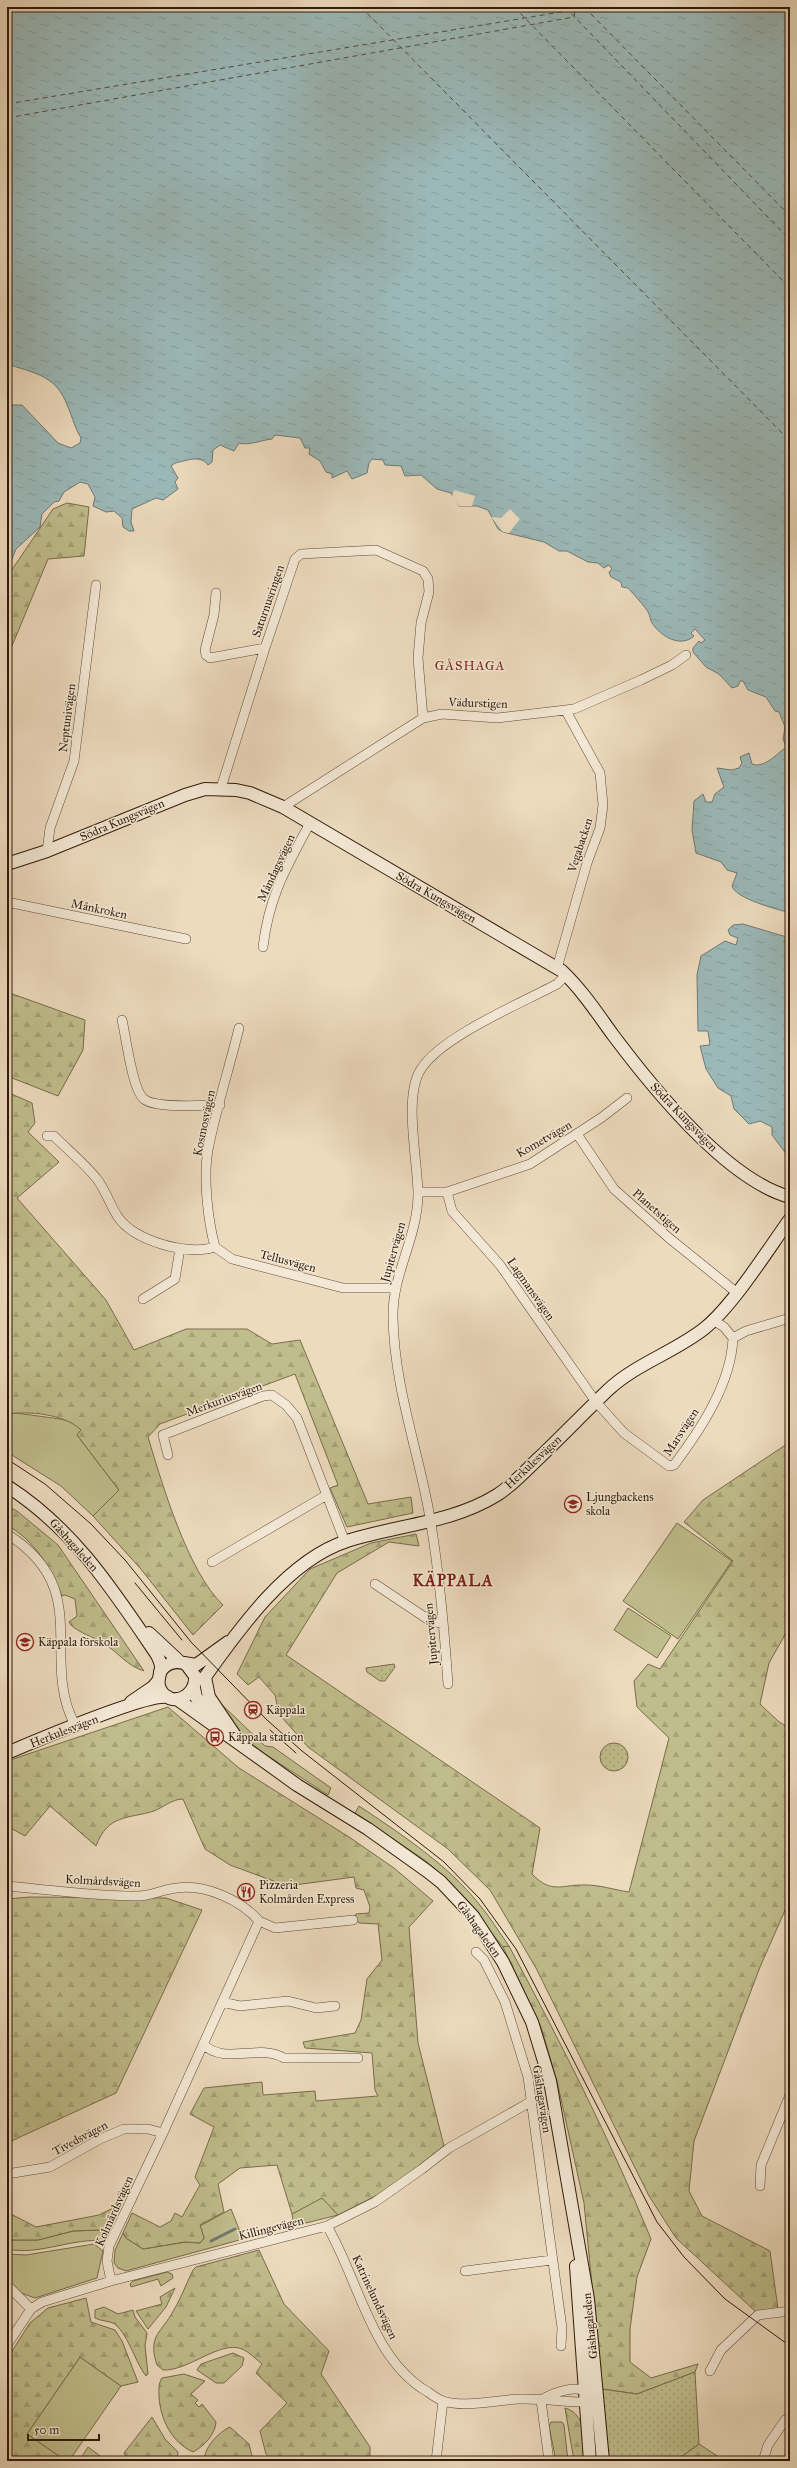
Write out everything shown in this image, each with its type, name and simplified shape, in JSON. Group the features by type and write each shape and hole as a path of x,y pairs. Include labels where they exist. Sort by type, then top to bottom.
{"street":[{"name":"Saturnusringen","path":"221,788 264,648 295,559 301,554 376,550 423,571 428,579 429,592 421,623 418,658 423,718"},
{"name":"Neptunivägen","path":"47,851 50,828 74,761 96,585"},
{"name":"Saturnusringen","path":"216,593 214,614 205,650 206,655 210,658 264,648"},
{"name":"Vädurstigen","path":"283,807 423,718 442,714 498,718 566,711 615,693 672,665 686,655"},
{"name":"Vegabacken","path":"562,972 576,900 600,828 603,805 600,773 566,711"},
{"name":"Södra Kungsvägen","path":"7,864 47,851 184,795 205,789 221,788 250,793 283,807 562,972 648,1080 693,1128 735,1167 766,1188 790,1197"},
{"name":"Måndagsvägen","path":"263,947 271,901 310,823"},
{"name":"Månkroken","path":"7,902 186,939"},
{"name":"Jupitervägen","path":"448,1684 443,1624 430,1520 403,1405 395,1358 393,1316 395,1288 414,1228 418,1192 413,1112 414,1092 420,1070 437,1053 457,1038 557,984 562,972"},
{"path":"122,1020 137,1089 144,1100 157,1104 220,1105"},
{"name":"Kosmosvägen","path":"215,1248 210,1231 207,1183 208,1151 238,1028"},
{"name":"Kometvägen","path":"418,1192 447,1192 530,1164 577,1134 627,1098"},
{"name":"Planetstigen","path":"577,1134 614,1189 669,1238 736,1292"},
{"path":"47,1136 54,1136 96,1178 107,1192 117,1216 126,1227 138,1237 180,1248 204,1251 215,1248"},
{"name":"Lagmansvägen","path":"447,1192 452,1211 500,1265 596,1402"},
{"name":"Herkulesvägen","path":"198,1683 234,1638 287,1579 311,1560 345,1542 468,1510 498,1495 523,1474 596,1402 621,1380 690,1338 713,1320 736,1292 790,1219"},
{"path":"143,1300 175,1279 180,1248"},
{"name":"Tellusvägen","path":"215,1248 232,1259 343,1288 395,1288"},
{"path":"713,1320 724,1327 733,1338 746,1332 790,1318"},
{"name":"Marsvägen","path":"596,1402 613,1423 636,1443 663,1464 672,1466 722,1389 733,1338"},
{"name":"Merkuriusvägen","path":"168,1455 163,1435 262,1396 272,1395 286,1405 297,1418 325,1496 345,1542"},
{"name":"Gåshagaleden","path":"7,1486 41,1510 62,1528 84,1552 157,1655 161,1666 159,1676 160,1690 218,1728 250,1752 409,1857 457,1898 484,1931 512,1978 539,2040 550,2081 588,2299 603,2461"},
{"path":"212,1562 325,1496"},
{"path":"7,1534 25,1548 44,1569 57,1597 62,1629 64,1697 75,1726"},
{"path":"376,1584 429,1620 443,1624"},
{"name":"Gåshagaleden","path":"129,1614 193,1672 198,1683 196,1697 218,1728"},
{"name":"Herkulesvägen","path":"182,1663 196,1665 234,1638"},
{"path":"159,1676 169,1664 182,1663"},
{"name":"Herkulesvägen","path":"121,1709 154,1687 159,1676"},
{"path":"172,1698 186,1697 198,1683 206,1690 216,1710 236,1737 250,1752"},
{"name":"Herkulesvägen","path":"7,1753 121,1709 160,1697 172,1698"},
{"name":"Kolmårdsvägen","path":"7,1886 138,1896 177,1888 194,1888 230,1900 247,1910 259,1921 275,1928 353,1920"},
{"name":"Kolmårdsvägen","path":"111,2281 107,2261 109,2246 164,2133 259,1921"},
{"name":"Gåshagavägen","path":"476,1952 491,1973 507,2008 523,2056 532,2101 562,2328 561,2346"},
{"path":"222,2002 240,2006 288,2001 311,2007 335,2006"},
{"path":"203,2044 209,2050 219,2054 274,2052 284,2058 358,2058"},
{"path":"760,2186 761,2165 790,2095"},
{"name":"Killingevägen","path":"7,2345 32,2309 42,2302 111,2281 327,2226 375,2202 411,2178 449,2148 532,2101"},
{"name":"Tivedsvägen","path":"7,2174 50,2167 100,2139 124,2129 148,2129 164,2133"},
{"name":"Gåshagaleden","path":"570,2193 590,2461"},
{"name":"Katrinelundsvägen","path":"327,2226 350,2270 375,2330 394,2363 412,2382 443,2401 474,2403 519,2399 585,2402"},
{"path":"464,2271 552,2260"},
{"path":"7,2285 32,2309"},
{"path":"710,2371 721,2350 758,2315 790,2311"},
{"name":"Katrinelundsvägen","path":"541,2400 554,2392 584,2390 596,2395"},
{"path":"585,2402 596,2395"},
{"path":"541,2400 549,2461"},
{"path":"436,2461 443,2401"},
{"path":"763,2461 768,2445 785,2420"}],"green space":[{"path":"67,503 89,507 84,556 48,559 7,658 7,577 53,509"},
{"path":"7,992 85,1020 83,1050 58,1096 7,1076"},
{"path":"7,1092 32,1103 35,1123 28,1132 59,1162 17,1198 106,1300 134,1350 186,1329 247,1329 272,1344 300,1340 368,1504 411,1497 413,1513 347,1527 330,1488 338,1485 295,1374 160,1424 148,1437 169,1502 198,1571 210,1590 223,1605 193,1635 140,1568 93,1516 119,1490 77,1435 81,1430 66,1420 56,1417 26,1413 7,1414"},
{"path":"16,1413 73,1422 81,1430 77,1435 119,1490 93,1516 61,1486 7,1452 7,1414"},
{"path":"790,1442 790,1626 769,1663 760,1704 778,1721 790,1729 790,1899 760,1967 694,2141 689,2191 702,2216 770,2251 778,2309 756,2312 676,2238 649,2196 536,1968 490,1890 448,1849 308,1747 279,1714 275,1695 259,1677 248,1685 237,1674 265,1617 310,1569 371,1543 416,1534 419,1546 389,1542 337,1573 286,1655 540,1828 532,1874 539,1880 546,1884 558,1887 591,1885 629,1892 669,1738 637,1707 634,1681 648,1664 660,1669 733,1561 684,1522 703,1500"},
{"path":"7,1506 17,1511 58,1545 144,1671 133,1666 103,1643 79,1631 71,1625 69,1622 77,1616 75,1599 65,1595 62,1596 47,1565 34,1547 17,1531 7,1525"},
{"path":"677,1523 732,1561 678,1639 623,1601"},
{"path":"628,1608 671,1636 657,1658 614,1630"},
{"path":"394,1664 395,1667 385,1681 380,1681 367,1672 366,1668"},
{"path":"215,1698 265,1746 273,1747 331,1788 328,1795 265,1754 240,1735"},
{"path":"168,1707 239,1768 349,1837 394,1868 433,1901 409,1927 418,2043 444,2146 391,2188 338,2215 322,2198 292,2214 277,2165 240,2168 218,2184 224,2212 200,2225 204,2238 200,2243 185,2242 143,2249 126,2238 123,2233 132,2213 160,2227 171,2221 175,2213 182,2217 200,2185 195,2177 214,2127 190,2114 204,2088 262,2082 263,2095 315,2091 316,2101 378,2096 375,2090 372,2053 305,2048 303,2042 355,2033 361,2020 367,1979 382,1960 378,1924 359,1923 355,1917 356,1914 369,1913 370,1907 364,1890 356,1888 354,1877 287,1886 230,1865 205,1849 183,1799 179,1799 154,1811 127,1817 113,1823 106,1828 96,1846 50,1806 25,1836 7,1826 7,1761"},
{"path":"614,1743 624,1747 628,1757 624,1767 614,1771 604,1767 600,1757 604,1747"},
{"path":"359,1806 423,1850 453,1876 491,1919 509,1946 503,1947 454,1887 426,1861 355,1813"},
{"path":"30,1897 166,1898 202,1910 116,2093 7,2143 7,1899"},
{"path":"509,1946 602,2127 651,2239 637,2277 630,2329 630,2362 651,2378 698,2364 695,2372 637,2394 602,2389 584,2203 557,2081 541,2027 503,1947"},
{"path":"322,2197 338,2215 294,2226 292,2214"},
{"path":"119,2205 109,2226 99,2230 73,2231 38,2240 7,2240 7,2212 36,2227 99,2215"},
{"path":"231,2209 243,2239 126,2271 118,2268 114,2263 115,2250 123,2233 126,2238 143,2249 185,2242 200,2243 204,2238 200,2226"},
{"path":"109,2226 106,2241 94,2240 32,2250 19,2251 7,2249 7,2240 38,2240 73,2231 99,2230"},
{"path":"94,2244 103,2251 97,2278 35,2298 21,2293 7,2280 7,2254 26,2255"},
{"path":"259,2250 284,2304 329,2351 321,2374 370,2447 370,2461 273,2461 266,2454 260,2431 287,2403 256,2373 262,2364 242,2349 233,2347 224,2349 173,2369 163,2370 157,2365 154,2342 174,2310 193,2270 196,2267"},
{"path":"167,2272 172,2274 173,2278 161,2286 158,2279 131,2287 130,2284 133,2281"},
{"path":"175,2288 166,2307 148,2329 136,2311 162,2304 160,2297"},
{"path":"86,2298 91,2322 115,2330 122,2341 138,2382 121,2386 80,2357 27,2434 66,2461 7,2461 7,2359 30,2323 48,2308"},
{"path":"104,2307 118,2314 133,2310 135,2317 147,2333 145,2346 148,2374 146,2376 123,2333 118,2327 113,2323 95,2318 95,2310"},
{"path":"233,2353 244,2358 242,2366 224,2383 216,2383 197,2370 201,2364"},
{"path":"80,2357 121,2386 69,2461 66,2461 27,2434"},
{"path":"695,2372 699,2444 675,2461 608,2461 602,2389 637,2394"},
{"path":"184,2374 205,2381 191,2394 198,2400 195,2403 199,2407 202,2404 216,2422 214,2431 208,2440 193,2452 185,2448 173,2436 168,2428 164,2421 159,2396 159,2387 162,2378"},
{"path":"565,2408 572,2411 581,2422 586,2461 574,2461"},
{"path":"152,2417 165,2439 178,2452 177,2461 128,2461 124,2453"},
{"path":"551,2422 562,2422 564,2425 568,2461 556,2461 549,2426"},
{"path":"230,2427 249,2444 252,2456 248,2461 205,2461 206,2451 209,2446 221,2432"},
{"path":"699,2444 725,2461 675,2461"},
{"path":"88,2447 107,2461 79,2461"}],"water":[{"path":"7,7 790,7 790,913 758,903 735,891 732,886 737,873 727,870 721,862 696,853 692,830 694,801 703,794 706,802 712,802 715,794 724,787 717,768 732,770 739,768 742,763 740,757 749,753 752,764 761,764 770,760 786,747 783,739 785,727 779,712 775,711 766,697 748,690 743,681 740,681 738,686 732,688 719,674 706,667 693,652 693,648 699,641 701,643 705,640 695,629 691,633 694,636 683,641 677,641 661,633 652,623 647,610 632,592 628,588 622,587 621,582 611,577 609,572 612,569 609,565 604,568 598,563 588,562 567,551 559,551 544,542 503,532 498,529 488,510 477,506 459,506 451,493 437,489 421,475 405,476 401,466 385,465 383,460 372,459 369,463 367,473 352,479 347,471 332,478 332,474 326,472 320,461 309,454 310,448 305,448 300,438 275,435 272,439 243,444 239,443 234,451 220,445 213,450 212,462 208,465 197,459 175,463 171,466 178,478 175,482 178,489 163,500 156,498 132,509 131,522 134,531 129,531 123,527 122,518 114,511 106,512 93,506 95,497 88,484 80,482 64,492 59,501 54,502 42,514 40,527 16,549 7,571 7,405 22,405 58,443 71,448 80,443 81,438 65,400 55,385 33,372 7,364"},
{"path":"743,924 790,938 790,1159 772,1135 772,1127 760,1121 749,1124 734,1109 731,1096 718,1088 706,1069 700,1046 710,1045 708,1031 698,1031 697,975 701,956 725,941 736,945 738,938 730,935 728,930 733,925"}],"pier":[{"path":"454,490 475,496 472,506 459,506 452,497"},
{"path":"510,509 520,519 509,533 503,532 491,517 501,518"}],"waterway":[{"path":"211,2241 235,2229"}],"ferry route":[{"path":"361,7 790,441"},
{"path":"514,7 790,288"},
{"path":"565,7 790,240"},
{"path":"574,16 576,7"},
{"path":"7,104 585,8 790,216"},
{"path":"7,118 574,17"}],"tram line":[{"path":"7,1459 45,1484 91,1524 125,1560 191,1642 267,1720 302,1751 444,1862 480,1899 516,1949 657,2222 684,2257 725,2299 790,2346"},
{"path":"135,1583 182,1640"},
{"path":"270,1730 296,1753"}],"place":[{"name":"Ljungbackens skola","path":"573,1504"},
{"name":"Käppala förskola","path":"25,1642"},
{"name":"Käppala","path":"253,1710"},
{"name":"Käppala station","path":"215,1737"},
{"name":"Pizzeria Kolmården Express","path":"246,1892"}],"district":[{"name":"GÅSHAGA","path":"470,665"},
{"name":"KÄPPALA","path":"453,1580"}]}
